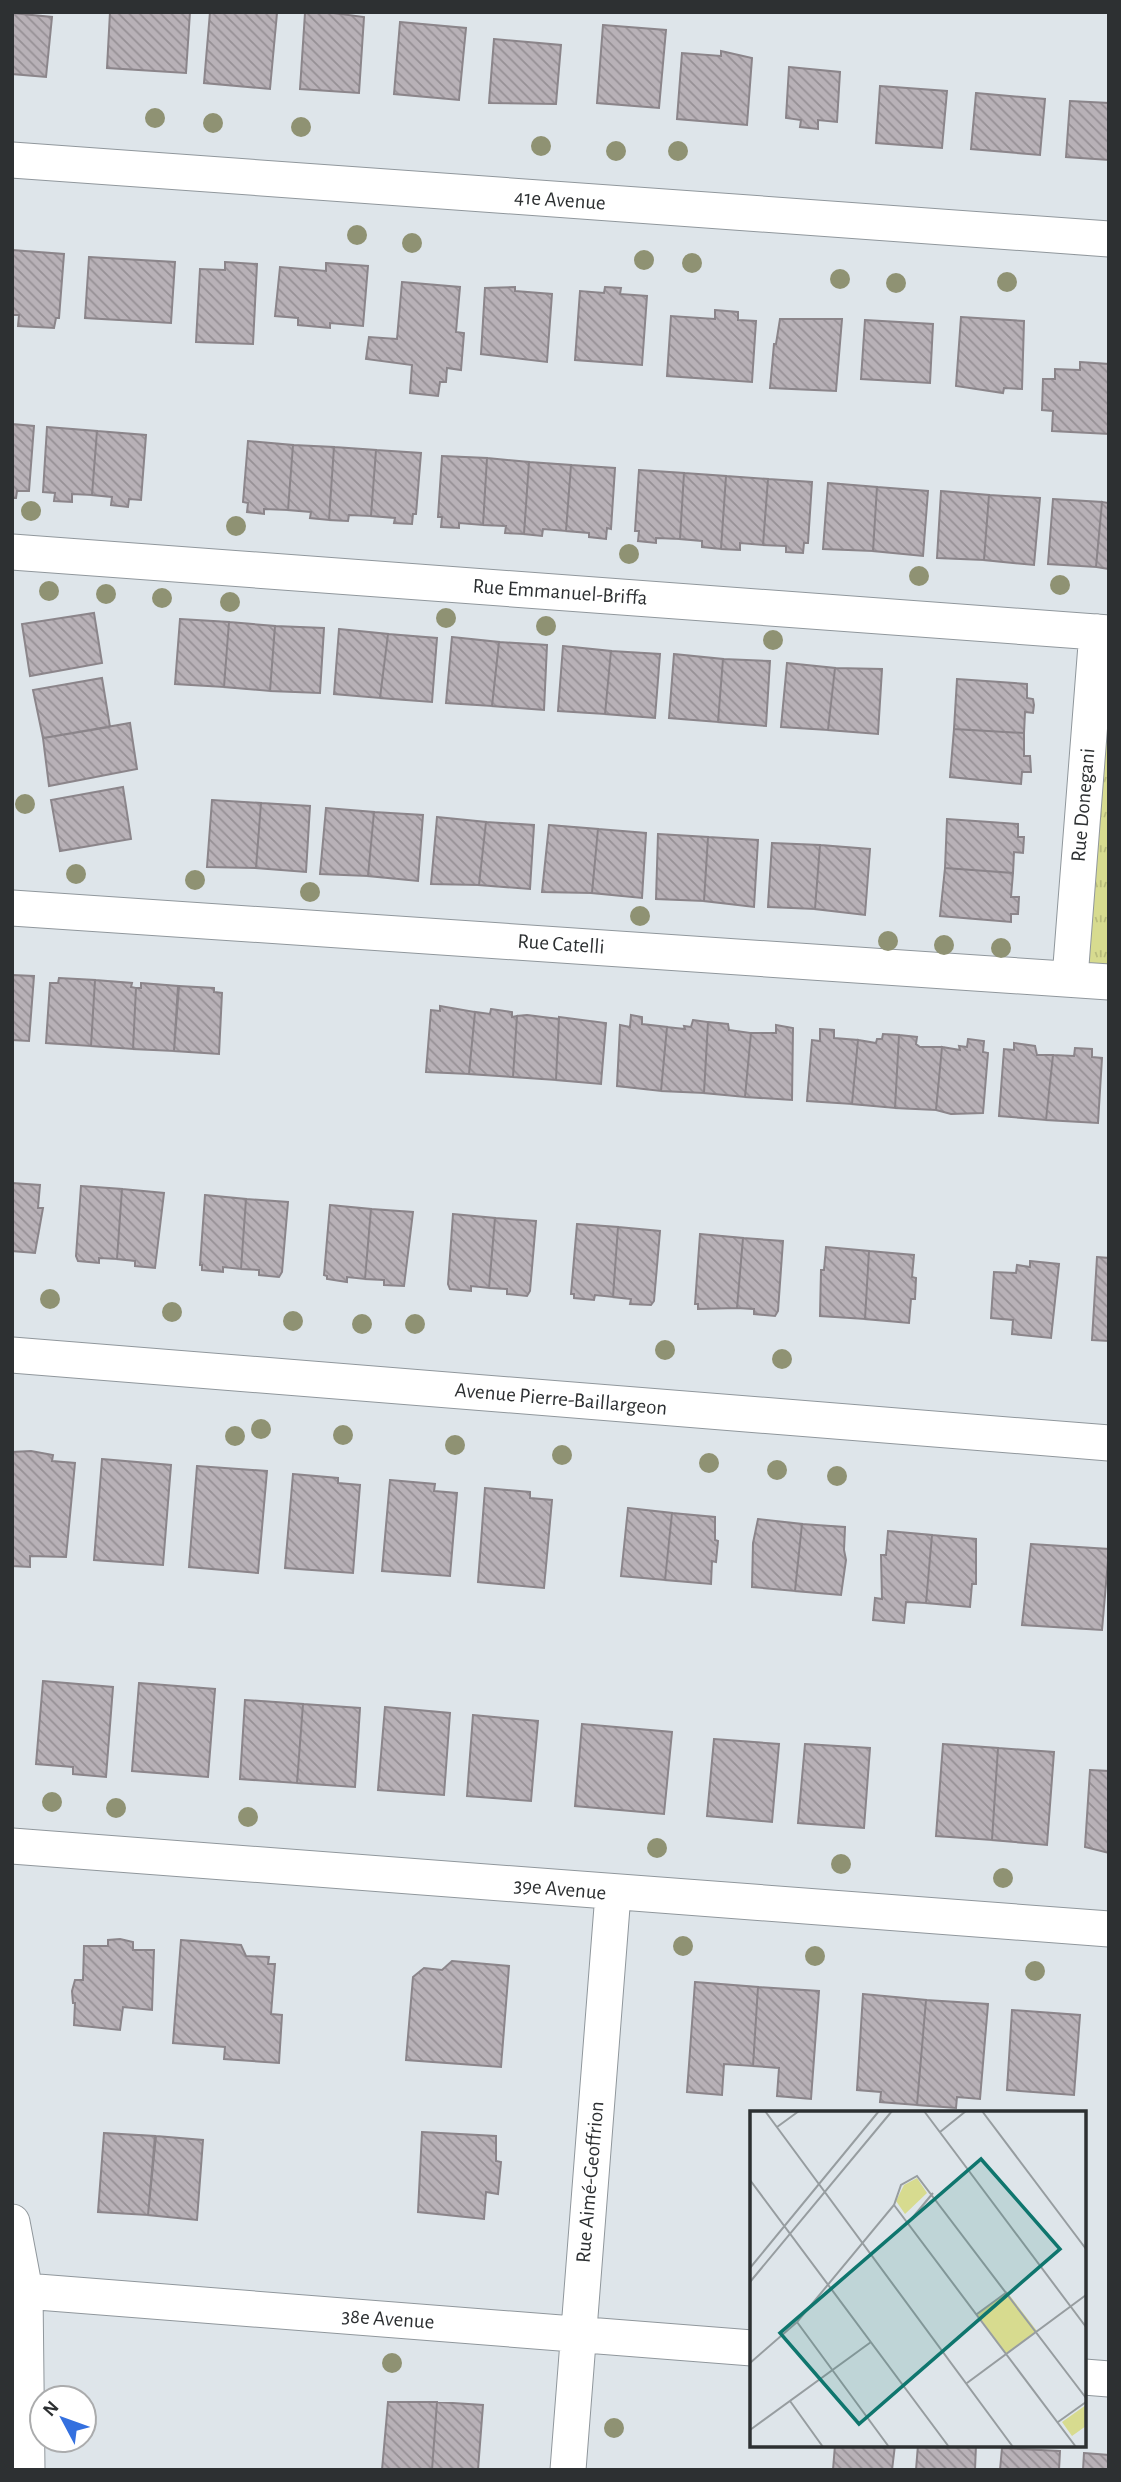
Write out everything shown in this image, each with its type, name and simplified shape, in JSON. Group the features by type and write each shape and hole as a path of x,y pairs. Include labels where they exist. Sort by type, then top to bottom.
{"street":[{"name":"41e Avenue","path":"12,160 1109,239"},
{"name":"Rue Emmanuel-Briffa","path":"12,552 1103,632"},
{"name":"Rue Donegani","path":"1070,978 1103,632"},
{"name":"Rue Catelli","path":"12,908 1109,982"},
{"name":"Avenue Pierre-Baillargeon","path":"12,1355 1109,1443"},
{"name":"39e Avenue","path":"12,1846 613,1894 1109,1929"},
{"name":"Rue Aimé-Geoffrion","path":"568,2470 613,1894"},
{"path":"12,2222 25,2291 27,2470"},
{"name":"38e Avenue","path":"25,2291 750,2348"},
{"path":"1086,2376 1109,2379"}],"green space":[{"path":"1109,633 1109,982 1070,978"}],"building":[{"path":"110,12 190,12 186,73 107,68"},
{"path":"210,12 277,13 270,89 204,83"},
{"path":"326,12 364,17 359,93 300,89 305,13"},
{"path":"12,13 52,17 46,77 12,74"},
{"path":"400,22 466,28 459,100 394,94"},
{"path":"603,25 666,30 659,108 597,103"},
{"path":"494,39 561,45 556,104 489,103"},
{"path":"721,51 752,58 747,125 677,119 682,53 721,56"},
{"path":"789,67 840,72 837,122 818,120 818,129 800,127 801,120 786,118"},
{"path":"880,86 947,91 942,148 876,143"},
{"path":"976,93 1045,99 1040,155 971,149"},
{"path":"1070,101 1109,103 1109,160 1066,157"},
{"path":"12,250 64,254 59,318 56,318 54,328 18,326 19,315 12,315"},
{"path":"89,257 175,262 171,323 85,318"},
{"path":"225,262 257,264 253,344 196,342 200,269 225,270"},
{"path":"326,263 368,266 363,326 330,323 330,328 298,325 298,318 275,316 280,267 326,271"},
{"path":"402,282 460,287 456,332 464,333 461,370 447,368 446,382 440,382 438,396 410,393 412,365 366,359 369,337 397,339"},
{"path":"515,287 515,291 552,294 547,362 481,354 485,288"},
{"path":"605,287 621,288 620,294 647,296 642,365 575,360 580,291 604,293"},
{"path":"715,310 738,312 738,320 756,321 752,382 667,376 671,316 715,319"},
{"path":"961,317 1024,321 1022,389 1004,388 1003,393 956,386"},
{"path":"780,319 842,319 836,391 770,388 774,344"},
{"path":"865,320 933,324 930,383 861,379"},
{"path":"1080,362 1109,364 1109,434 1052,431 1053,411 1042,410 1043,379 1055,379 1055,369 1080,370"},
{"path":"12,424 34,426 29,491 17,491 16,498 12,498"},
{"path":"47,427 97,431 92,495 72,494 72,502 54,501 55,493 43,492"},
{"path":"97,431 146,435 141,500 129,499 128,507 111,505 112,497 92,495"},
{"path":"248,441 293,445 288,510 264,509 264,514 247,512 248,503 243,502"},
{"path":"293,445 334,447 329,520 310,518 311,512 288,510"},
{"path":"334,447 376,450 371,516 349,515 348,521 329,520"},
{"path":"376,450 421,453 416,514 413,514 412,524 394,523 395,518 371,516"},
{"path":"442,456 487,458 483,525 459,523 459,528 441,527 442,517 438,517"},
{"path":"487,458 529,462 524,534 505,533 506,526 483,525"},
{"path":"529,462 571,465 566,531 543,529 542,536 524,534"},
{"path":"571,465 615,468 611,529 607,528 606,539 589,537 589,533 566,531"},
{"path":"639,470 684,473 680,539 656,538 656,543 638,541 639,531 635,531"},
{"path":"684,473 726,476 721,549 702,547 702,541 680,539"},
{"path":"726,476 768,479 763,545 740,543 740,550 721,549"},
{"path":"768,479 812,482 808,543 804,543 803,553 786,552 786,546 763,545"},
{"path":"828,483 877,487 873,551 823,549"},
{"path":"877,487 928,491 923,556 873,551"},
{"path":"941,491 989,495 984,560 937,558"},
{"path":"989,495 1040,498 1034,565 984,560"},
{"path":"1053,499 1102,502 1096,567 1048,564"},
{"path":"1102,502 1109,503 1109,569 1096,567"},
{"path":"94,613 102,663 30,676 22,624"},
{"path":"180,619 229,622 224,687 175,684"},
{"path":"229,622 275,626 270,691 224,687"},
{"path":"275,626 324,628 320,693 270,691"},
{"path":"339,629 388,634 380,698 334,694"},
{"path":"388,634 437,638 432,702 380,698"},
{"path":"452,637 499,642 492,706 446,703"},
{"path":"499,642 547,645 544,710 492,706"},
{"path":"563,646 611,651 605,714 558,711"},
{"path":"611,651 660,654 655,718 605,714"},
{"path":"674,654 723,659 718,722 669,718"},
{"path":"723,659 770,661 766,726 718,722"},
{"path":"787,663 835,668 828,730 781,727"},
{"path":"835,668 882,669 878,734 828,730"},
{"path":"102,678 110,727 43,738 33,690"},
{"path":"957,679 1027,684 1027,698 1033,699 1034,705 1033,713 1025,712 1024,733 954,729"},
{"path":"130,723 137,769 49,786 43,738"},
{"path":"954,729 1024,733 1024,756 1030,756 1031,772 1022,772 1021,784 950,777"},
{"path":"123,787 131,839 60,851 51,800"},
{"path":"212,800 261,803 256,868 207,867"},
{"path":"261,803 310,806 306,872 256,868"},
{"path":"326,808 374,812 368,876 320,874"},
{"path":"374,812 423,815 418,881 368,876"},
{"path":"437,817 486,822 479,885 431,884"},
{"path":"947,819 1018,824 1018,837 1024,837 1023,853 1014,852 1013,873 945,868"},
{"path":"486,822 534,825 530,889 479,885"},
{"path":"549,825 598,829 592,893 542,892"},
{"path":"598,829 646,833 642,898 592,893"},
{"path":"658,834 708,837 704,901 656,899"},
{"path":"708,837 758,840 754,907 704,901"},
{"path":"772,843 820,845 815,909 768,907"},
{"path":"820,845 870,849 865,915 815,909"},
{"path":"945,868 1013,873 1011,897 1019,897 1018,914 1011,914 1011,922 940,916"},
{"path":"12,975 34,976 29,1041 12,1040"},
{"path":"59,978 95,980 91,1046 46,1043 50,983 58,983"},
{"path":"95,980 132,983 131,987 136,988 133,1049 91,1046"},
{"path":"141,983 178,986 174,1051 133,1049 136,988 141,988"},
{"path":"179,986 214,988 214,992 222,993 219,1054 174,1051"},
{"path":"440,1006 475,1012 469,1074 426,1072 431,1010 440,1011"},
{"path":"491,1009 512,1012 512,1017 517,1016 513,1077 469,1074 475,1012 490,1014"},
{"path":"631,1015 642,1017 642,1024 667,1027 661,1091 617,1086 620,1025 630,1027"},
{"path":"517,1016 559,1019 556,1080 513,1077"},
{"path":"559,1017 606,1023 601,1084 556,1080"},
{"path":"693,1020 708,1022 704,1093 661,1091 667,1027 685,1029 684,1026 691,1027"},
{"path":"708,1022 728,1024 729,1030 751,1033 745,1097 704,1093"},
{"path":"776,1025 793,1028 792,1100 745,1097 751,1033 776,1033"},
{"path":"820,1029 834,1030 834,1038 858,1040 852,1104 807,1101 812,1040 820,1041"},
{"path":"883,1034 899,1035 895,1108 852,1104 858,1040 876,1043 877,1039 882,1039"},
{"path":"899,1035 917,1037 916,1044 920,1047 942,1047 936,1110 895,1108"},
{"path":"968,1039 984,1041 983,1052 988,1053 983,1113 951,1114 936,1110 942,1047 960,1050 959,1046 967,1047"},
{"path":"1014,1043 1035,1046 1037,1055 1053,1055 1046,1120 999,1116 1004,1049 1014,1050"},
{"path":"1075,1048 1092,1049 1092,1057 1102,1058 1098,1123 1046,1120 1053,1055 1074,1056"},
{"path":"12,1183 40,1185 38,1208 43,1208 35,1253 12,1251"},
{"path":"81,1186 122,1189 117,1259 99,1258 99,1263 78,1261 76,1256"},
{"path":"122,1189 164,1193 155,1268 135,1266 135,1261 117,1259"},
{"path":"205,1195 246,1199 241,1269 223,1267 223,1272 202,1270 200,1265"},
{"path":"246,1199 288,1202 282,1272 279,1277 259,1275 259,1270 241,1269"},
{"path":"330,1205 371,1209 365,1279 347,1277 347,1282 327,1279 324,1275"},
{"path":"371,1209 413,1212 404,1286 384,1285 384,1280 365,1279"},
{"path":"453,1214 495,1218 489,1288 471,1286 471,1291 450,1289 448,1284"},
{"path":"495,1218 536,1221 530,1291 527,1296 507,1294 507,1289 489,1288"},
{"path":"577,1224 618,1227 613,1297 595,1295 594,1300 574,1298 574,1294 571,1294"},
{"path":"618,1227 660,1231 654,1301 651,1305 630,1304 631,1299 613,1297"},
{"path":"700,1234 743,1238 737,1308 698,1309 698,1304 695,1304"},
{"path":"743,1238 783,1241 778,1311 775,1316 754,1314 754,1309 737,1308"},
{"path":"826,1247 869,1251 865,1319 820,1316 821,1270 824,1270"},
{"path":"869,1251 914,1255 912,1277 916,1278 915,1299 911,1299 909,1323 865,1319"},
{"path":"1097,1257 1109,1258 1109,1341 1092,1340"},
{"path":"1030,1261 1059,1264 1051,1338 1012,1334 1013,1320 991,1318 994,1272 1016,1273 1017,1265 1030,1267"},
{"path":"31,1451 53,1455 52,1461 75,1463 66,1557 30,1556 30,1567 12,1566 12,1452"},
{"path":"102,1459 171,1465 163,1565 94,1560"},
{"path":"197,1466 267,1471 258,1573 189,1567"},
{"path":"293,1474 338,1478 338,1483 360,1485 353,1573 285,1568"},
{"path":"390,1480 435,1484 434,1491 457,1493 450,1576 382,1571"},
{"path":"485,1488 530,1492 530,1498 552,1500 544,1588 478,1582"},
{"path":"628,1508 672,1513 665,1580 621,1576"},
{"path":"672,1513 715,1517 715,1540 718,1541 716,1562 712,1561 711,1584 665,1580"},
{"path":"758,1519 802,1524 795,1591 752,1587 753,1543"},
{"path":"802,1524 845,1527 846,1560 841,1595 795,1591"},
{"path":"888,1531 932,1535 926,1603 906,1602 904,1623 873,1620 875,1598 882,1599 881,1555 886,1555"},
{"path":"932,1535 976,1539 976,1584 972,1584 970,1607 926,1603"},
{"path":"1031,1544 1109,1549 1102,1630 1022,1625"},
{"path":"43,1681 113,1687 106,1777 73,1774 73,1767 36,1764"},
{"path":"139,1683 215,1689 208,1777 132,1771"},
{"path":"245,1700 303,1704 297,1783 240,1779"},
{"path":"303,1704 360,1708 355,1787 297,1783"},
{"path":"385,1707 450,1713 444,1795 378,1790"},
{"path":"473,1715 538,1721 531,1801 467,1796"},
{"path":"582,1724 672,1732 664,1814 575,1806"},
{"path":"714,1739 779,1744 772,1822 707,1816"},
{"path":"805,1744 870,1748 864,1828 798,1823"},
{"path":"943,1744 998,1748 992,1840 936,1836"},
{"path":"998,1748 1054,1752 1047,1845 992,1840"},
{"path":"1090,1770 1109,1771 1109,1853 1085,1847"},
{"path":"108,1940 133,1942 133,1950 154,1950 152,2010 123,2007 120,2030 74,2025 75,2003 72,1991 75,1980 83,1980 84,1946 108,1946"},
{"path":"181,1940 241,1945 246,1956 269,1957 268,1964 275,1964 271,2014 282,2015 279,2063 224,2059 225,2047 173,2043"},
{"path":"452,1961 509,1966 501,2067 406,2060 413,1977 424,1968 442,1970"},
{"path":"695,1982 758,1987 753,2066 724,2064 722,2095 687,2092"},
{"path":"758,1987 819,1991 811,2099 777,2096 779,2068 753,2066"},
{"path":"863,1994 926,2000 917,2105 880,2102 881,2092 857,2090"},
{"path":"926,2000 988,2004 980,2099 957,2097 956,2108 917,2105"},
{"path":"1012,2010 1080,2015 1074,2095 1007,2090"},
{"path":"422,2132 496,2136 496,2161 501,2162 498,2194 486,2192 484,2219 418,2212"},
{"path":"104,2133 155,2136 148,2215 98,2212"},
{"path":"156,2136 203,2140 197,2220 148,2215"},
{"path":"388,2402 437,2402 432,2470 382,2470"},
{"path":"437,2402 483,2405 478,2470 432,2470"},
{"path":"835,2447 895,2447 892,2470 833,2470"},
{"path":"918,2447 976,2447 975,2470 916,2470"},
{"path":"1002,2448 1060,2451 1059,2470 1000,2470"},
{"path":"1084,2453 1109,2455 1109,2470 1083,2470"}]}
